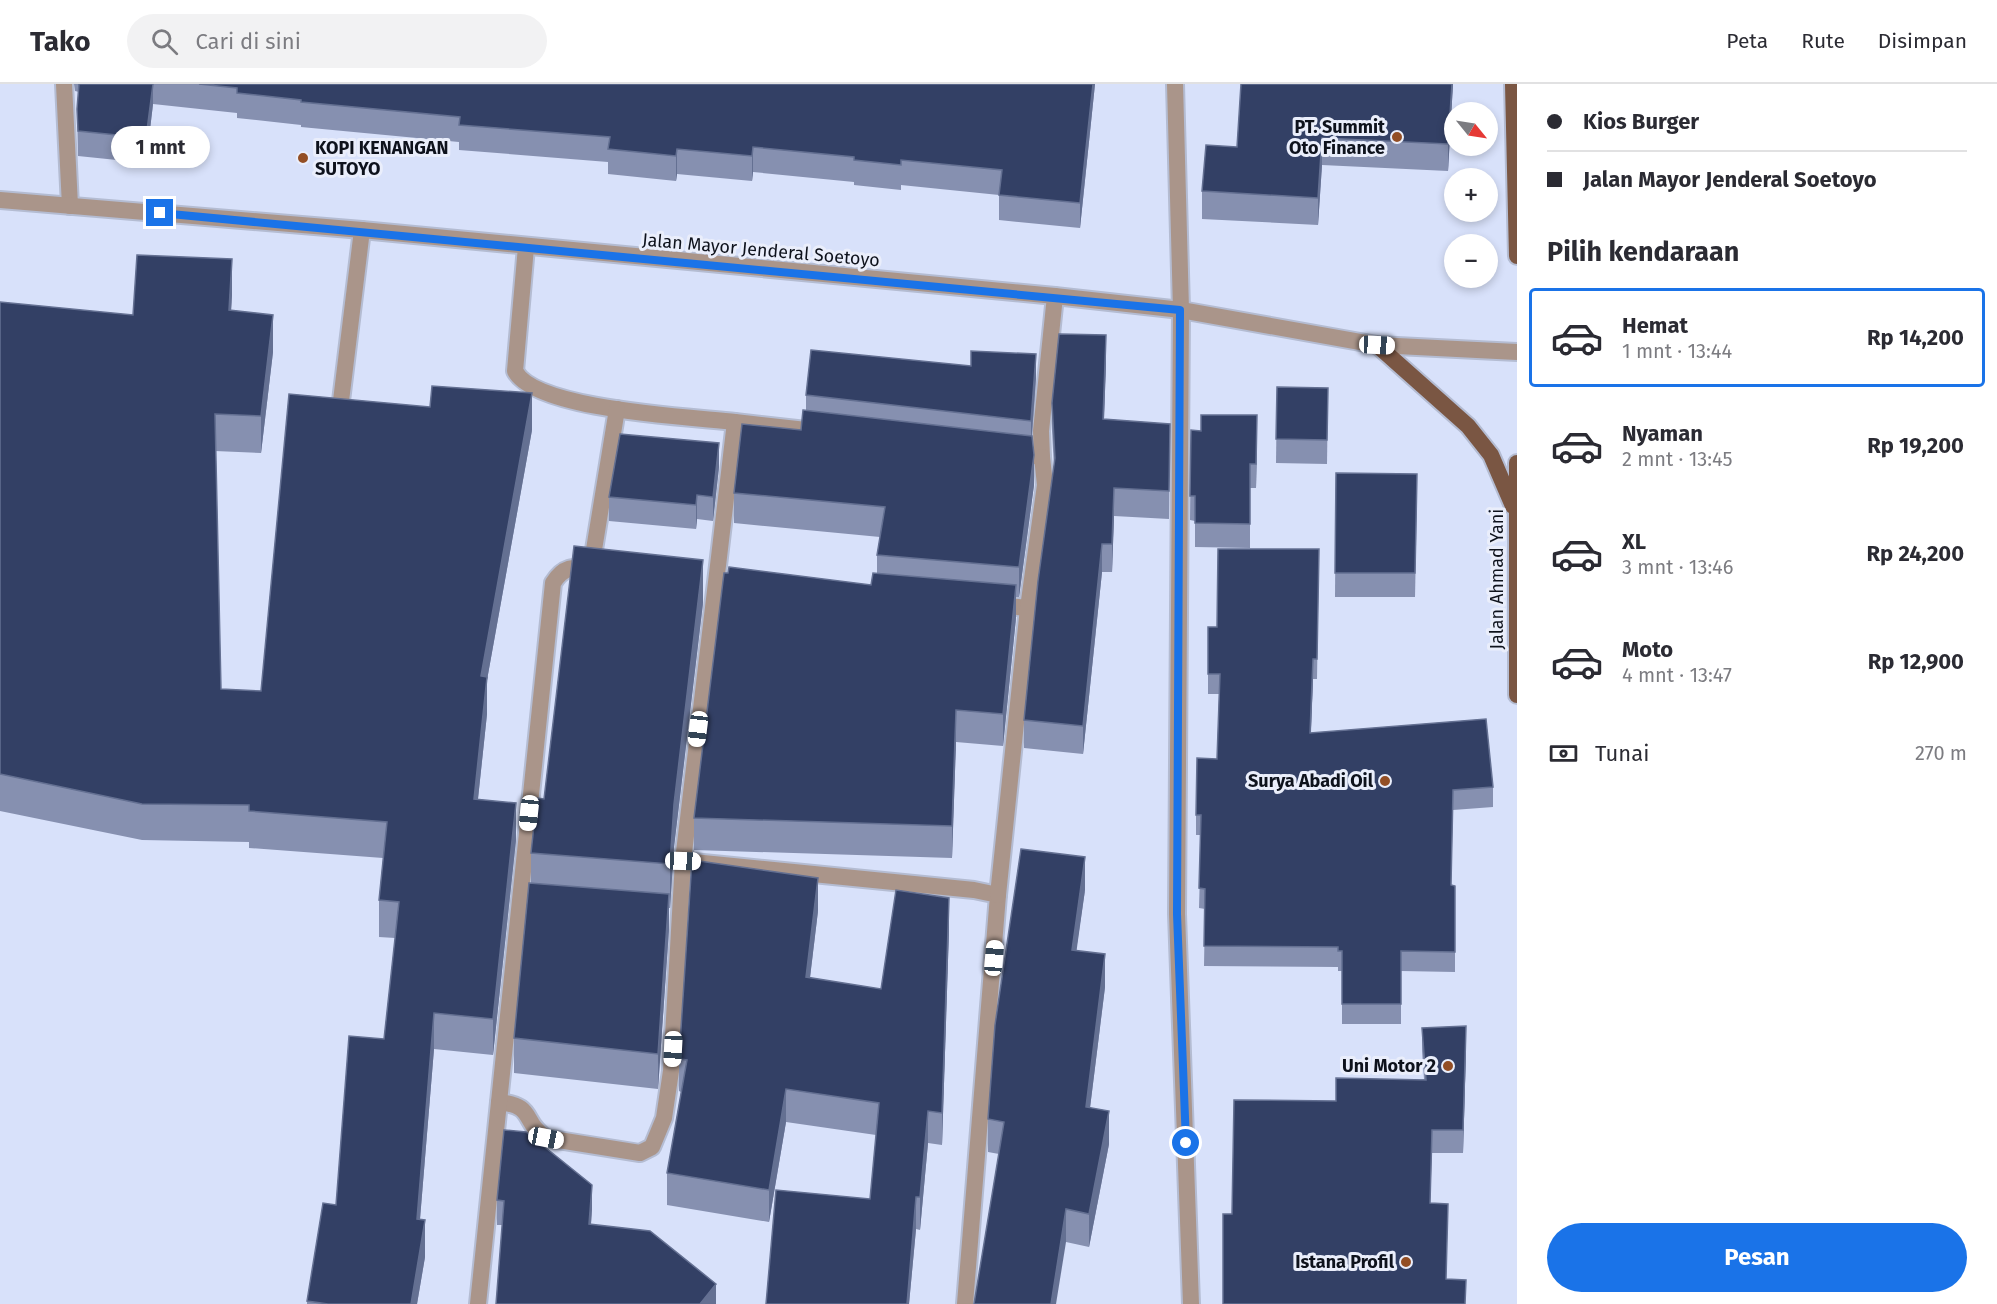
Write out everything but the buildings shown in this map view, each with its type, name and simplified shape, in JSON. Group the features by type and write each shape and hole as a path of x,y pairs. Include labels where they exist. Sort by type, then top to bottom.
{"main road":[{"path":"1513,84 1517,256"},
{"path":"1377,345 1468,426 1491,455 1516,512"},
{"name":"Jalan Ahmad Yani","path":"1517,463 1517,695"}],"street":[{"path":"64,84 70,206"},
{"path":"1175,84 1180,310 1177,914 1191,1304"},
{"name":"Jalan Mayor Jenderal Soetoyo","path":"0,200 362,230 1055,296 1180,310 1377,345 1517,352"},
{"path":"340,408 362,230"},
{"path":"526,247 515,371 519,378 531,387 568,400 617,409 838,433"},
{"path":"965,1304 998,894 1028,608 1045,484 1041,431 1055,296"},
{"path":"591,568 617,409"},
{"path":"499,1102 516,1104 525,1109 540,1134 546,1138 640,1153 652,1148 664,1118 671,1071 683,861 722,578 735,422"},
{"path":"999,451 1042,457"},
{"path":"478,1304 499,1102 526,906 553,583 558,574 570,566 614,569"},
{"path":"695,575 722,578"},
{"path":"981,604 1028,608"},
{"path":"683,861 951,887 998,894"},
{"path":"657,917 680,919"}],"place":[{"name":"PT. Summit Oto Finance","path":"1397,137"},
{"name":"KOPI KENANGAN SUTOYO","path":"303,158"},
{"name":"Surya Abadi Oil","path":"1385,781"},
{"name":"Uni Motor 2","path":"1448,1066"},
{"name":"Istana Profil","path":"1406,1262"}],"route":[{"path":"160,213 362,230 1180,310 1177,914 1186,1143"}]}
